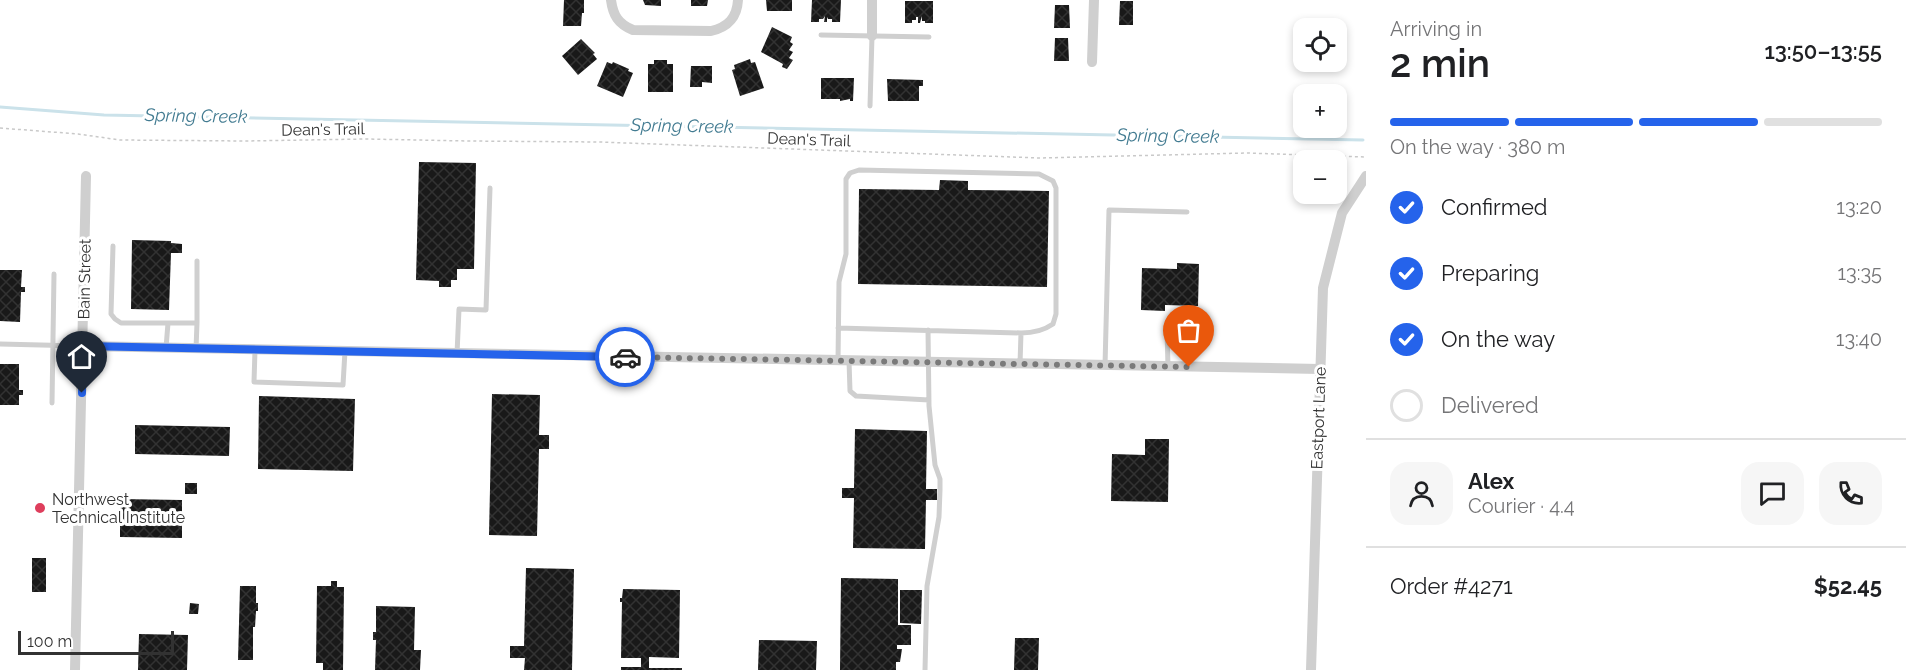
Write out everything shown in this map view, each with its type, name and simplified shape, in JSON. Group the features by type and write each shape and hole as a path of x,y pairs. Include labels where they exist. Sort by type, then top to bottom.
{"street":[{"path":"611,0 613,12 618,21 633,30 711,31 723,28 731,22 736,14 738,0"},
{"path":"872,0 872,36"},
{"path":"1092,62 1094,0"},
{"name":"Bain Street","path":"75,670 86,176"},
{"name":"Eastport Lane","path":"1311,670 1323,288 1342,213 1366,176"},
{"path":"83,346 1320,369"}],"lane":[{"path":"821,35 929,37"},
{"path":"870,106 872,36"},
{"path":"838,328 1032,333 1044,330 1053,324 1056,314 1056,188 1053,182 1039,174 859,170 850,173 846,179 846,254 839,282 838,328 850,392 856,396 929,400"},
{"path":"458,354 459,309 486,310 490,188"},
{"path":"1105,366 1109,210 1187,212"},
{"path":"113,246 111,314 115,319 121,322 197,323"},
{"path":"196,349 197,261"},
{"path":"52,403 54,274"},
{"path":"166,348 168,323"},
{"path":"1167,329 1168,367"},
{"path":"925,670 927,586 939,517 940,490 940,479 935,465 929,400 928,330"},
{"path":"1020,364 1021,333"},
{"path":"0,344 83,346"},
{"path":"255,350 254,382 343,385 345,351"}],"path":[{"name":"Dean's Trail","path":"0,128 120,140 367,139 599,142 1040,158 1247,153 1364,157"},
{"path":"1364,157 1366,153"}],"building":[{"path":"564,0 584,0 581,26 563,26"},
{"path":"643,0 661,0 661,6 645,5"},
{"path":"691,0 708,0 707,6 691,6"},
{"path":"766,0 792,0 792,11 767,11"},
{"path":"812,0 841,0 840,22 832,22 832,19 827,17 827,22 824,22 825,16 819,19 819,22 811,22"},
{"path":"905,1 933,1 933,23 925,23 922,21 922,16 920,23 916,17 912,23 905,23"},
{"path":"1120,1 1133,1 1133,25 1119,25"},
{"path":"1055,5 1069,5 1070,28 1054,28"},
{"path":"772,27 792,37 790,42 793,44 789,50 793,52 789,58 793,60 787,69 782,67 783,64 761,52"},
{"path":"1055,38 1068,38 1069,61 1054,61"},
{"path":"581,39 595,53 593,54 597,59 578,75 562,56"},
{"path":"750,59 751,63 755,62 764,88 740,96 732,70 735,69 734,65"},
{"path":"654,60 667,60 667,64 673,64 673,92 648,92 648,64 654,64"},
{"path":"607,62 612,64 613,62 633,73 623,97 597,86"},
{"path":"691,66 712,66 712,83 702,82 702,87 690,87"},
{"path":"821,78 854,78 853,101 850,99 840,101 840,99 821,99"},
{"path":"887,79 923,80 923,86 919,86 919,101 888,101"},
{"path":"419,162 476,163 474,269 457,269 457,280 451,280 451,287 439,287 439,281 416,280"},
{"path":"940,180 968,181 968,190 1049,191 1047,287 858,284 859,189 939,190"},
{"path":"132,240 171,241 171,243 182,244 182,253 171,253 169,310 131,309"},
{"path":"1177,263 1199,264 1198,306 1165,305 1165,311 1141,310 1142,268 1177,269"},
{"path":"0,270 22,270 21,287 25,287 25,292 21,292 20,322 0,321"},
{"path":"0,364 19,364 19,390 23,390 23,395 19,395 19,405 0,405"},
{"path":"492,394 540,395 539,435 549,435 549,449 539,449 537,536 489,535"},
{"path":"259,396 355,399 353,471 258,469"},
{"path":"135,425 230,427 229,456 135,454"},
{"path":"855,429 927,431 926,489 937,489 937,500 926,500 925,549 853,548 854,498 842,498 842,488 854,488"},
{"path":"1145,439 1169,439 1168,502 1111,501 1112,454 1145,455"},
{"path":"185,483 197,483 197,494 185,494"},
{"path":"120,499 182,500 182,517 186,518 186,523 182,523 182,538 120,537"},
{"path":"32,558 46,558 46,592 32,592"},
{"path":"526,568 574,569 572,670 524,670 525,658 510,658 510,646 524,646"},
{"path":"841,578 898,579 898,625 911,625 911,645 897,645 897,649 902,649 900,662 896,662 896,670 840,670"},
{"path":"331,581 337,581 337,587 344,587 343,670 323,670 323,663 316,663 317,586 331,586"},
{"path":"240,586 256,586 258,611 256,611 255,627 253,627 253,660 238,660"},
{"path":"623,589 680,590 679,658 649,657 649,668 682,668 682,670 621,670 621,667 641,667 641,658 621,658 622,602 620,598 622,598"},
{"path":"900,590 922,590 921,624 900,623"},
{"path":"190,603 199,604 198,614 189,614"},
{"path":"376,606 415,607 414,650 421,650 420,670 375,670 376,640 373,640 373,632 376,632"},
{"path":"139,634 188,635 187,670 138,670"},
{"path":"1015,638 1039,638 1038,670 1014,670"},
{"path":"759,640 817,641 816,670 758,670"}],"waterway":[{"name":"Spring Creek","path":"0,107 104,115 1363,140"}],"way so far":[{"path":"625,357 1189,367"}],"place":[{"name":"Northwest Technical Institute","path":"40,508"}],"route":[{"path":"82,393 83,346 625,357"}]}
